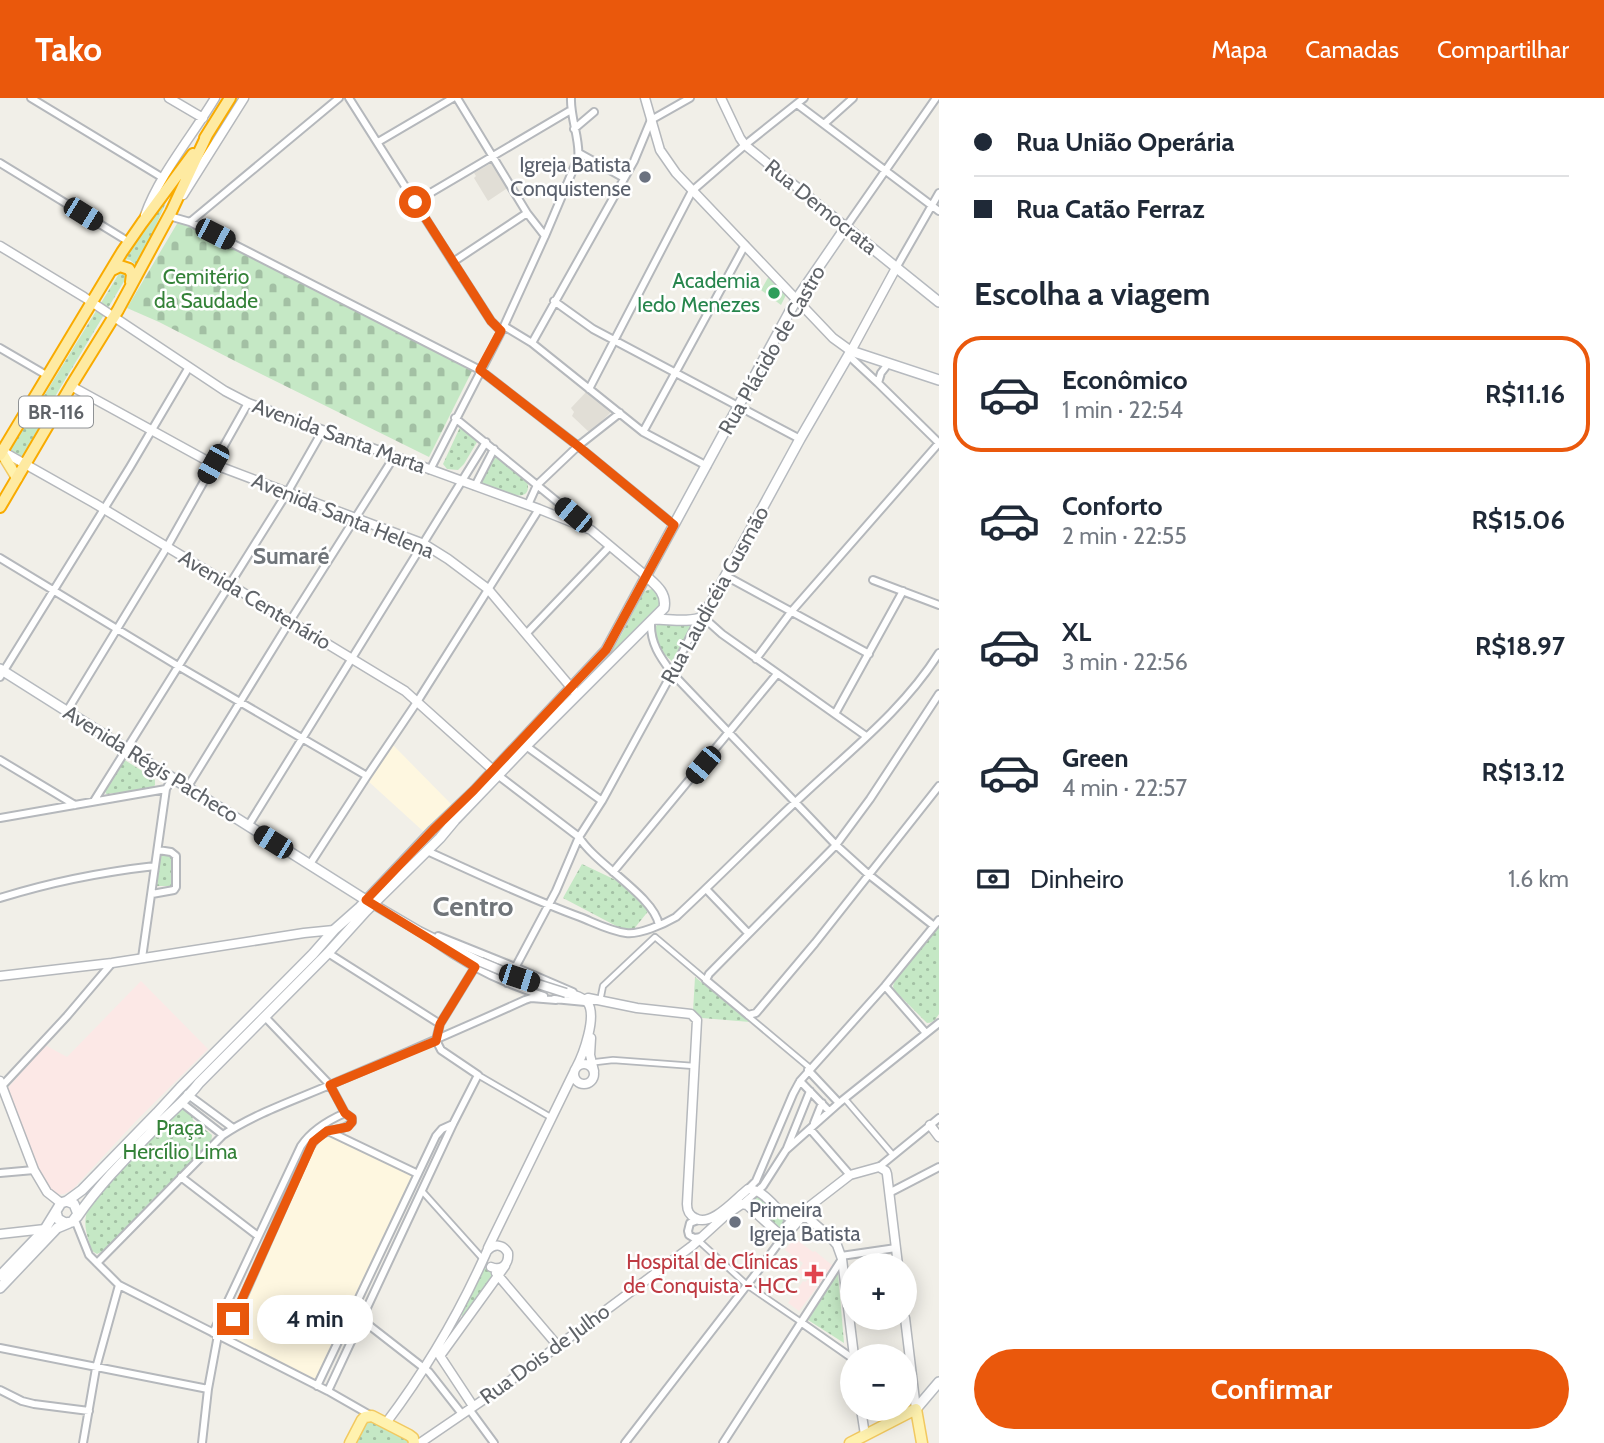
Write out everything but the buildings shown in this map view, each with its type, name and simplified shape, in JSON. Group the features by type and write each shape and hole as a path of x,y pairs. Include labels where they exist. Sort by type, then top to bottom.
{"highway":[{"name":"BR-116","path":"1,452 129,242 207,135 230,98"},
{"name":"BR-116","path":"0,507 131,285 170,214 207,135"},
{"path":"111,270 120,266 129,269 132,274 131,285"},
{"path":"32,402 31,410 38,419 47,420 54,416"}],"main road":[{"name":"Rua Democrata","path":"846,227 939,302"},
{"name":"Rua Plácido de Castro","path":"574,691 606,650 796,300 846,227"},
{"path":"849,353 939,380"},
{"name":"Rua Laudicéia Gusmão","path":"701,618 849,353"},
{"path":"1,452 17,478"},
{"path":"0,1288 57,1228 73,1220 107,1178 328,953 370,902 423,848 440,838 496,773 574,691 664,608 664,595 646,576"},
{"path":"640,589 657,586"},
{"path":"652,621 689,621 701,618"},
{"name":"Avenida Régis Pacheco","path":"1,673 67,711 370,902"},
{"path":"423,848 433,830 526,746 574,691"},
{"path":"433,830 438,832 440,838"},
{"path":"0,1276 44,1229 61,1205 82,1190 334,930 370,902"},
{"path":"319,947 328,953"},
{"path":"61,1205 58,1219 73,1220"},
{"path":"61,1205 76,1207 78,1210 73,1220"},
{"path":"917,1408 939,1382"},
{"path":"917,1415 922,1443"},
{"path":"350,1443 362,1420 372,1416 410,1435 414,1443"},
{"path":"850,1443 865,1439 896,1421"}],"street":[{"path":"31,98 163,178"},
{"path":"170,98 203,118"},
{"name":"BR-116","path":"142,223 148,205 163,178 215,98"},
{"name":"BR-116","path":"170,214 244,98"},
{"path":"190,222 339,98"},
{"path":"349,98 491,321 532,343 643,432 707,466"},
{"path":"378,142 455,98 527,213 545,236"},
{"path":"430,470 502,329 545,236 579,153 570,110 571,98"},
{"path":"645,98 660,150 692,191 833,338 939,443 791,612 756,659"},
{"path":"532,343 624,178 652,120 690,98"},
{"name":"Rua Democrata","path":"721,98 745,145 846,227"},
{"path":"788,98 795,106 824,124 939,211"},
{"path":"589,389 692,191 804,98"},
{"path":"824,124 853,98"},
{"name":"Rua Plácido de Castro","path":"846,227 936,98"},
{"path":"415,202 570,110"},
{"path":"574,129 594,112"},
{"path":"579,153 624,178"},
{"path":"0,163 129,242"},
{"path":"849,353 939,192"},
{"path":"453,262 527,213"},
{"path":"170,214 480,370 674,525"},
{"path":"643,432 745,245"},
{"name":"Avenida Santa Marta","path":"2,251 92,302 225,391 248,402 591,530 646,576"},
{"path":"554,301 614,340 800,439"},
{"path":"0,348 48,376"},
{"path":"878,383 888,363"},
{"path":"1,673 189,367"},
{"name":"Avenida Santa Helena","path":"71,386 213,464 424,544 488,589 574,691"},
{"path":"67,711 167,547 248,402"},
{"path":"528,505 537,485 578,446 620,413"},
{"path":"455,418 591,530"},
{"path":"94,801 287,493 323,430"},
{"path":"248,826 486,442"},
{"path":"475,486 494,449"},
{"name":"Avenida Centenário","path":"1,452 104,509 405,691 496,773"},
{"path":"187,788 394,457"},
{"path":"310,864 539,509"},
{"path":"526,634 610,546"},
{"path":"0,558 366,776"},
{"path":"726,576 869,654"},
{"path":"873,580 939,605"},
{"path":"835,714 903,591"},
{"path":"701,618 866,736"},
{"name":"Rua Laudicéia Gusmão","path":"547,905 556,891 579,837 602,802 701,618"},
{"path":"652,621 652,640 672,673 836,845 868,874 937,923 885,986 800,1080 756,1181 715,1217 690,1223 687,1230 692,1237 702,1237"},
{"path":"423,848 547,905 625,933 659,925 676,917 883,722 918,684 939,653"},
{"path":"613,872 777,674"},
{"path":"706,980 711,971 836,845 939,695"},
{"path":"526,746 602,802"},
{"path":"0,760 75,805"},
{"path":"496,773 579,837 585,848 650,907 659,925"},
{"path":"142,958 166,789 172,779"},
{"path":"748,1015 760,1010 939,786"},
{"path":"0,818 166,789"},
{"path":"152,894 174,890 176,887 176,856 171,852 158,850"},
{"path":"0,898 79,877 155,866"},
{"path":"706,889 748,933"},
{"name":"Avenida Régis Pacheco","path":"370,902 507,983 556,1000"},
{"path":"507,983 547,905"},
{"name":"Avenida Régis Pacheco","path":"408,925 515,967 588,1003"},
{"path":"0,976 112,963 334,930"},
{"path":"600,1001 603,986 654,937 809,1069 893,1155"},
{"path":"328,953 440,1024"},
{"path":"61,1205 47,1192 34,1170 2,1088 112,963"},
{"path":"552,1118 478,1075 441,1050 436,1041 440,1024 478,965 577,996 588,1003 600,1001 693,1015 697,1020 687,1211 706,1228 702,1237"},
{"path":"885,986 926,1034"},
{"path":"97,1263 233,1128 525,1000 531,998 596,1005 590,1045 590,1055 595,1066 593,1080 586,1085 577,1082 575,1070"},
{"path":"436,1356 575,1070 590,1026 588,1003"},
{"path":"219,1335 313,1142 327,1131 348,1127 352,1118 345,1113 330,1085 265,1017"},
{"path":"786,1150 841,1100 939,1023"},
{"path":"575,1070 582,1065 591,1067 613,1060 694,1066"},
{"path":"328,1391 478,1075"},
{"path":"800,1080 829,1111"},
{"path":"180,1088 186,1099 223,1135"},
{"path":"810,1091 786,1150 763,1186 744,1205 783,1235 802,1218 812,1220"},
{"path":"186,1099 233,1128"},
{"path":"811,1127 822,1103"},
{"path":"202,1443 208,1389 219,1335 258,1236 305,1140 345,1113"},
{"path":"625,1443 747,1285 783,1235 787,1224 850,1175 879,1167 939,1118"},
{"path":"317,1386 438,1133 453,1124"},
{"path":"930,1125 939,1137"},
{"path":"811,1127 850,1175"},
{"path":"327,1131 418,1174"},
{"path":"879,1167 887,1174 897,1253"},
{"path":"889,1193 939,1167"},
{"path":"0,1173 34,1170"},
{"path":"181,1177 258,1236"},
{"path":"748,1189 758,1191 783,1214 794,1217"},
{"path":"422,1191 486,1253 486,1263 558,1346"},
{"name":"Rua Dois de Julho","path":"420,1443 558,1346 702,1237 726,1215 744,1205"},
{"path":"810,1205 807,1212 836,1244 840,1255"},
{"path":"73,1220 89,1255 119,1285 372,1416"},
{"path":"0,1234 44,1229"},
{"path":"702,1237 747,1285 840,1348"},
{"path":"386,1423 424,1368 442,1352 505,1266 508,1257 506,1250 496,1245 486,1253"},
{"path":"868,1253 896,1248"},
{"path":"723,1443 840,1260"},
{"path":"491,1267 496,1269 505,1266"},
{"path":"83,1443 96,1368 119,1285"},
{"path":"361,1320 424,1368 468,1410 495,1443"},
{"path":"0,1348 208,1389"},
{"path":"436,1356 468,1410"},
{"path":"0,1390 34,1404 89,1411"},
{"path":"863,1421 865,1439"}],"shaded area":[{"path":"493,162 509,187 488,201 474,178 474,173"},
{"path":"586,392 612,411 590,433 572,416 574,412 571,408"},
{"path":"393,745 453,806 424,832 368,781"},
{"path":"141,981 208,1049 72,1190 56,1195 45,1183 7,1089 45,1045 67,1057"},
{"path":"327,1131 418,1174 317,1386 225,1338 310,1147"},
{"name":"Hospital de Clínicas de Conquista - HCC","path":"794,1238 833,1266 799,1311 788,1303 803,1281 808,1279 798,1272 803,1263 785,1250"}],"green space":[{"path":"167,200 138,267 130,260 124,259 142,233"},
{"name":"Cemitério da Saudade","path":"178,222 193,225 472,371 429,457 127,308"},
{"path":"120,272 126,273 126,278 47,410 42,413 37,408"},
{"name":"Academia Iedo Menezes","path":"769,276 786,295 781,305 761,290"},
{"path":"27,417 32,423 40,425 21,460 7,452"},
{"path":"461,425 477,442 458,470 447,469 443,464"},
{"path":"495,454 527,481 528,490 525,494 502,492 480,483"},
{"path":"655,588 663,600 653,619 639,627 582,687 577,687 609,655 645,591"},
{"path":"694,622 672,661 660,649 656,639 658,623"},
{"path":"123,759 155,780 152,789 106,794 105,790"},
{"path":"161,853 171,853 173,886 157,886"},
{"path":"582,864 622,883 650,909 633,930 620,928 563,898"},
{"path":"939,925 939,1014 927,1023 893,986 896,978"},
{"path":"695,977 750,1022 702,1018 693,1011"},
{"name":"Praça Hercílio Lima","path":"182,1108 192,1112 193,1120 212,1135 211,1143 103,1251 97,1254 92,1251 85,1224 93,1198 176,1111"},
{"path":"759,1193 788,1217 782,1234 746,1203"},
{"path":"483,1266 496,1277 463,1318 461,1313"},
{"path":"838,1273 840,1330 843,1330 844,1343 808,1320"},
{"path":"368,1416 414,1443 350,1443"}],"place":[{"name":"Igreja Batista Conquistense","path":"645,177"},
{"name":"Academia Iedo Menezes","path":"774,293"},
{"name":"Primeira Igreja Batista","path":"735,1222"},
{"name":"Hospital de Clínicas de Conquista - HCC","path":"814,1274"}],"district":[{"name":"Sumaré","path":"291,556"},
{"name":"Centro","path":"473,906"}],"route":[{"path":"233,1319 313,1142 327,1131 348,1127 352,1122 330,1085 436,1041 440,1024 475,967 366,900 606,650 674,525 480,370 501,331 491,321 415,202"}]}
